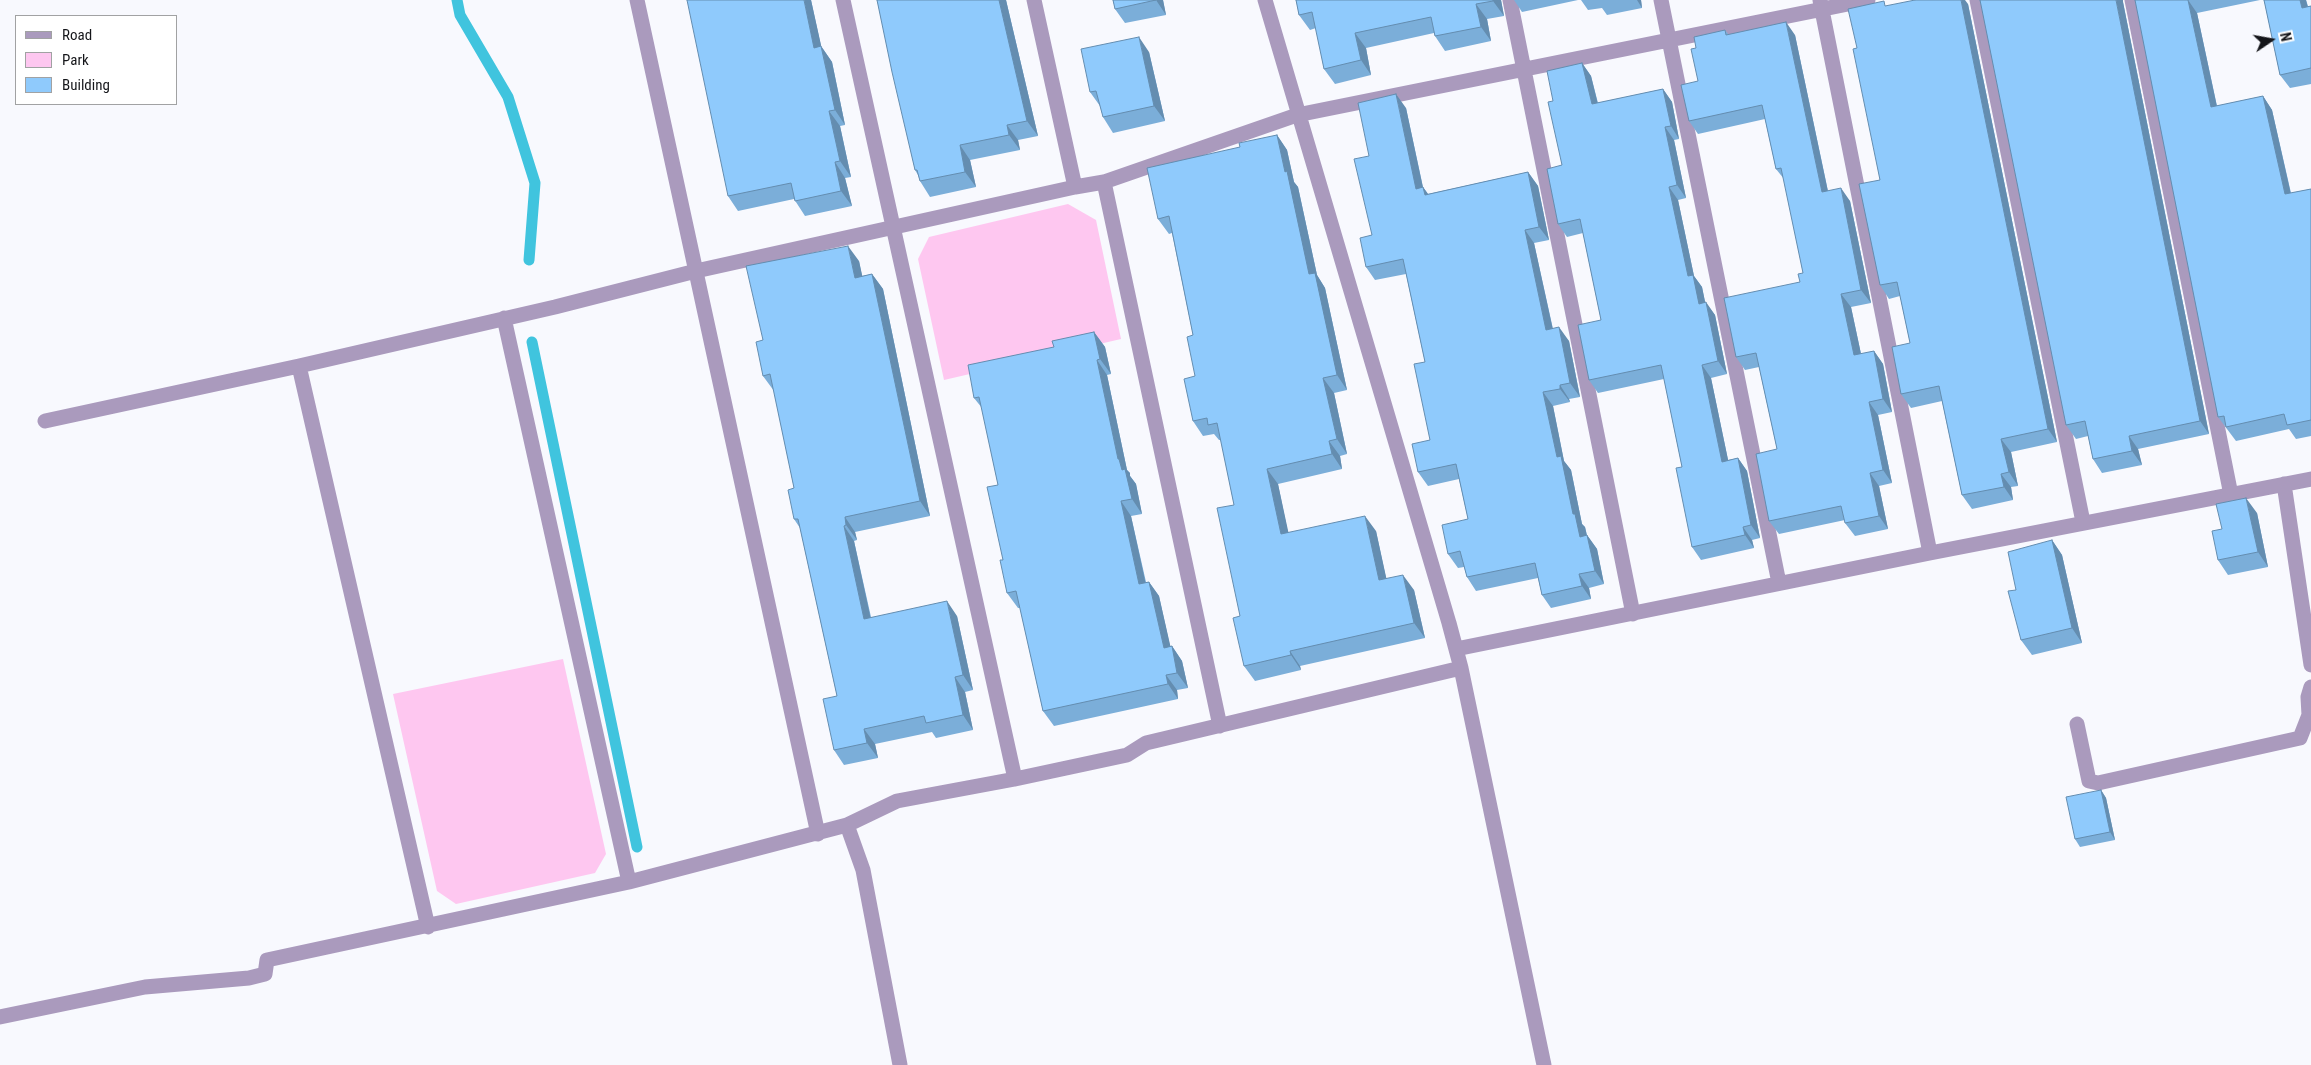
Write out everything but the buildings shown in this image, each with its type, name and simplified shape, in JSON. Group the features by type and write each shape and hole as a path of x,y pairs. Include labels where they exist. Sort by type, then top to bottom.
{"street":[{"path":"637,0 818,834"},
{"path":"843,0 892,229 1015,779"},
{"path":"1034,0 1074,187"},
{"path":"1265,0 1297,115 1461,668 1544,1065"},
{"path":"1510,0 1633,614"},
{"path":"1661,0 1779,583"},
{"path":"45,421 556,308 696,271 892,229 1074,187 1104,182 1297,115 1669,38 1821,4 1868,0"},
{"path":"1977,0 2083,522"},
{"path":"2132,0 2231,495"},
{"path":"1821,4 1930,552"},
{"path":"1104,182 1220,726"},
{"path":"504,318 629,882"},
{"path":"299,366 428,927"},
{"path":"1456,649 1930,552 2311,478"},
{"path":"2284,484 2311,665"},
{"path":"0,1017 145,987 250,978 265,974 267,960 428,927 629,882 818,834 847,825 897,801 1015,779 1127,754 1146,743 1461,668"},
{"path":"2077,724 2089,781 2098,783 2300,738 2309,714 2308,697 2311,687"},
{"path":"847,825 863,870 900,1065"}],"green space":[{"path":"1068,204 1096,220 1121,339 944,380 918,259 929,237"},
{"path":"563,659 606,854 595,873 456,904 437,891 393,694"}],"waterway":[{"path":"457,0 460,15 508,97 535,183 529,260"},
{"path":"532,342 637,847"}]}
